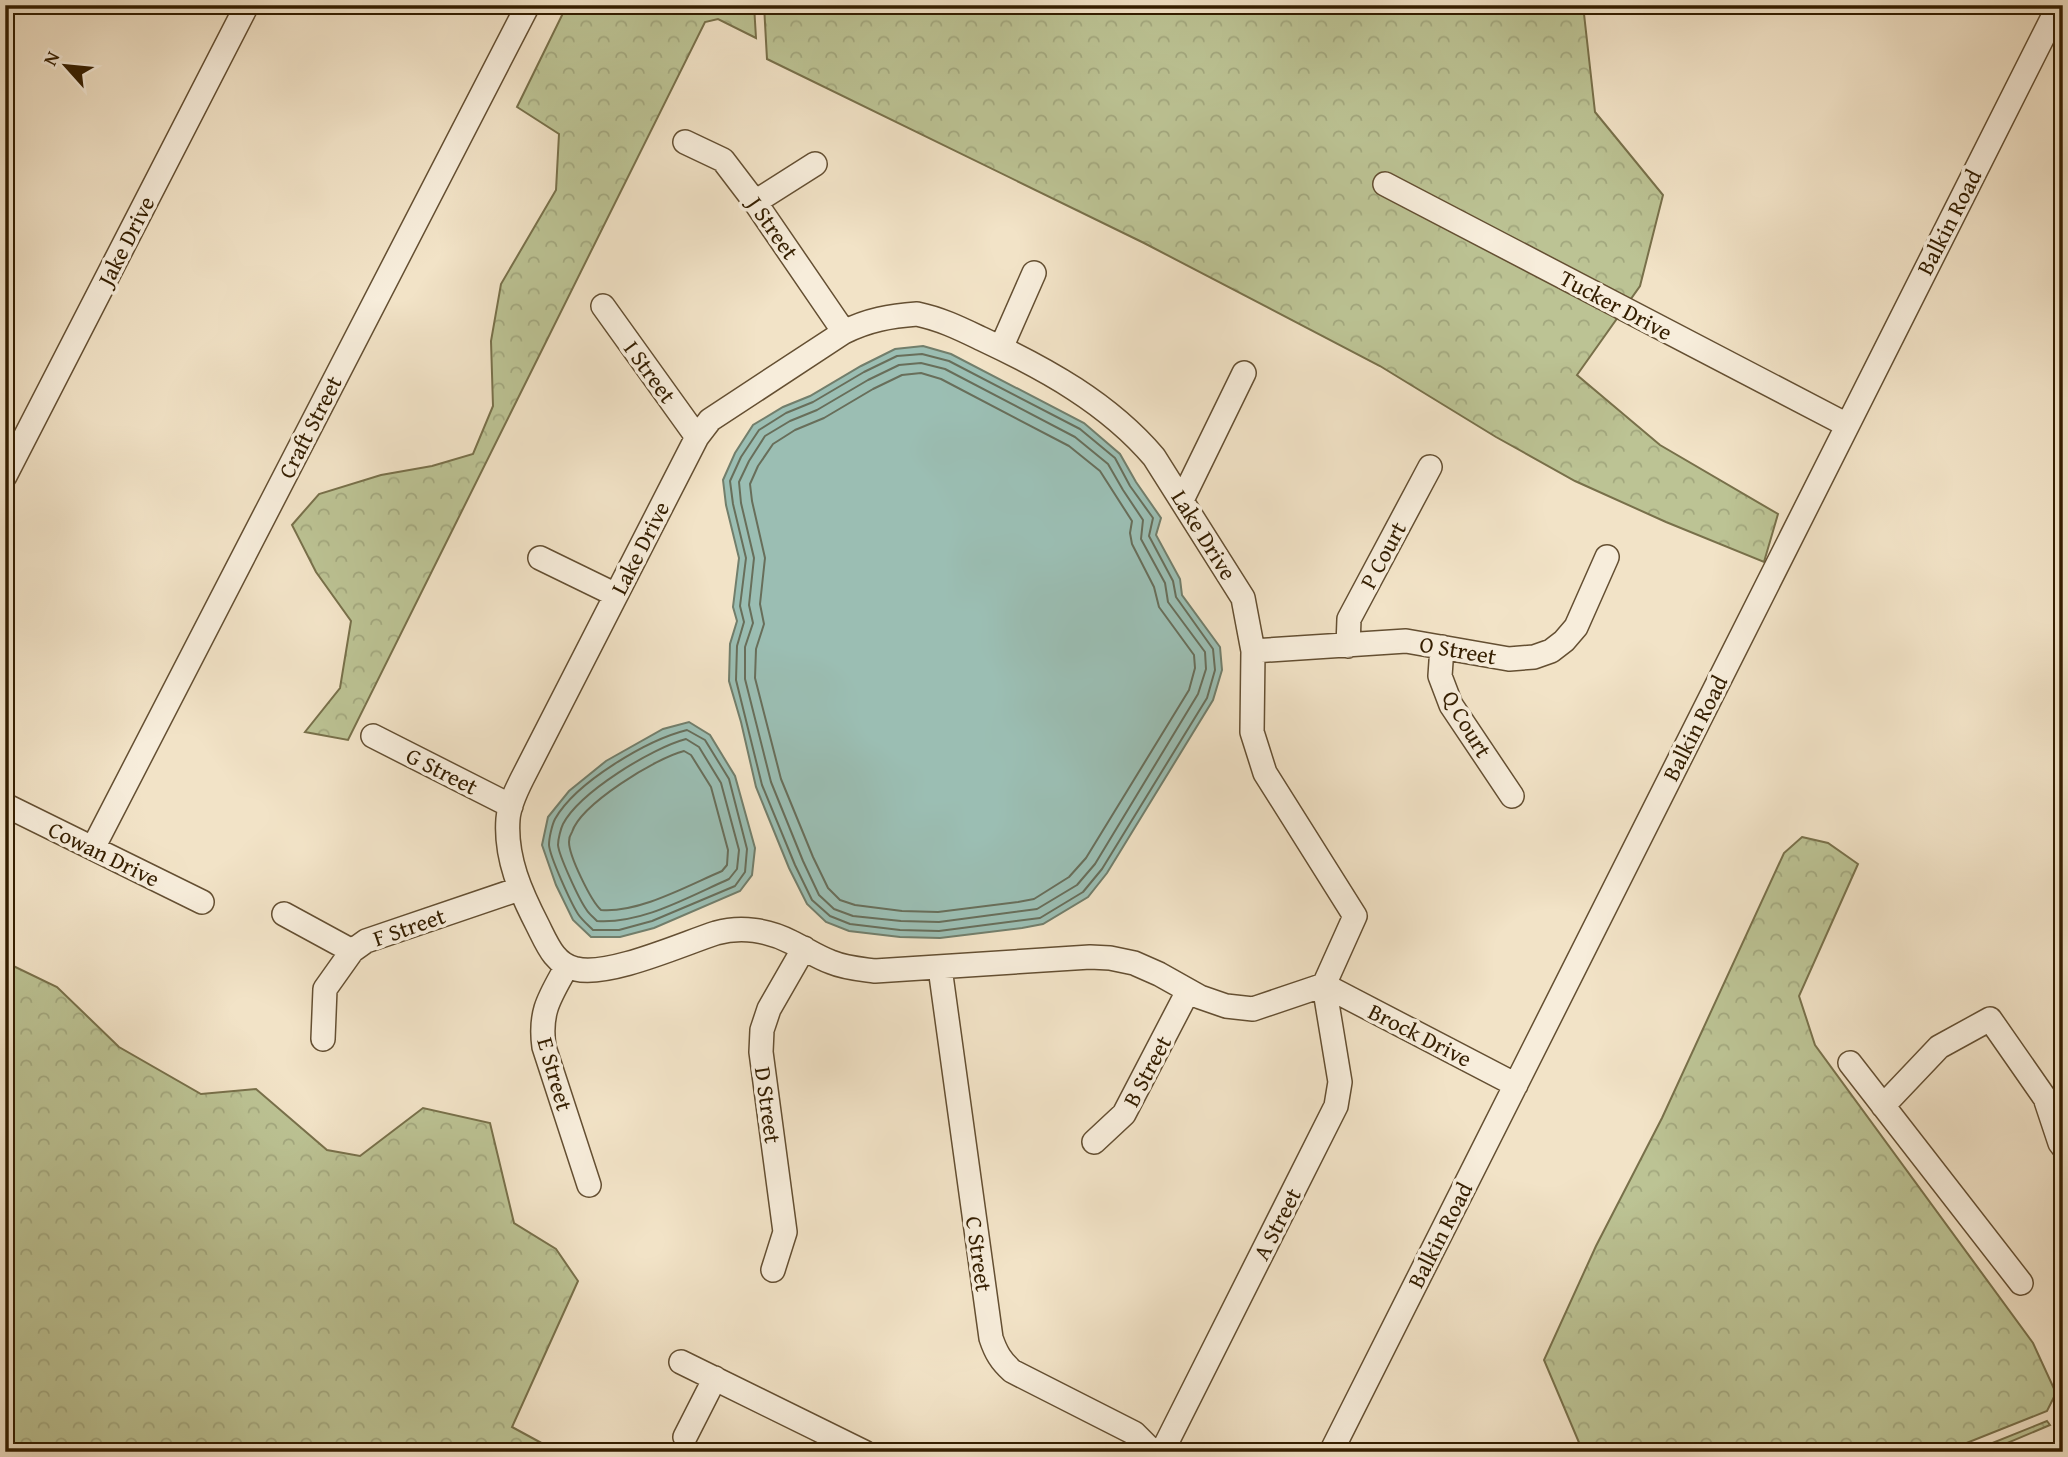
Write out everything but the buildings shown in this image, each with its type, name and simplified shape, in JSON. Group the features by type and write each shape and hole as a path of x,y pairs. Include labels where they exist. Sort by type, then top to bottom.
{"street":[{"name":"Jake Drive","path":"5,477 247,5"},
{"name":"Craft Street","path":"93,848 528,5"},
{"name":"Balkin Road","path":"1331,1452 1847,425 2057,18"},
{"name":"J Street","path":"685,142 723,160 844,331"},
{"path":"755,202 815,164"},
{"name":"Tucker Drive","path":"1385,184 1847,425"},
{"path":"1001,348 1034,273"},
{"name":"I Street","path":"603,306 697,437"},
{"name":"Lake Drive","path":"567,966 553,955 519,889 508,844 508,817 522,779 697,437 710,420 844,331 863,322 917,314 935,318 1001,348 1079,390 1111,414 1137,437 1154,457 1243,598 1253,651 1252,732 1265,773 1355,916 1324,985"},
{"path":"1182,500 1244,373"},
{"name":"P Court","path":"1348,646 1349,619 1430,467"},
{"path":"540,558 616,595"},
{"name":"O Street","path":"1253,651 1406,641 1509,659 1534,657 1551,651 1576,627 1607,558"},
{"name":"Q Court","path":"1442,647 1440,676 1451,705 1512,796"},
{"name":"G Street","path":"373,736 511,806"},
{"name":"Cowan Drive","path":"5,805 202,902"},
{"name":"F Street","path":"323,1039 325,989 352,951 366,941 519,889"},
{"path":"284,914 352,951"},
{"path":"567,966 591,971 626,963 729,929 746,929 773,935 830,962 875,971 1090,957 1110,958 1147,968 1188,991 1226,1006 1253,1009 1324,985"},
{"name":"D Street","path":"773,1270 785,1232 761,1052 761,1030 769,1009 804,948"},
{"name":"E Street","path":"567,966 549,998 542,1029 544,1047 589,1185"},
{"name":"C Street","path":"940,968 995,1352 1012,1371 1135,1433 1153,1452"},
{"name":"Brock Drive","path":"1324,985 1516,1085"},
{"name":"A Street","path":"1162,1452 1336,1106 1340,1082 1324,985"},
{"name":"B Street","path":"1094,1142 1124,1114 1188,991"},
{"path":"1883,1106 1938,1047 1990,1019 2045,1098 2063,1147"},
{"path":"1850,1063 2021,1283"},
{"path":"681,1362 864,1452"},
{"path":"685,1437 715,1378"}],"green space":[{"path":"567,5 754,5 756,38 718,19 705,22 348,740 305,732 340,688 351,621 316,572 292,525 319,494 381,475 432,466 473,454 493,406 491,341 501,284 556,190 559,134 517,107"},
{"path":"764,5 1583,5 1595,112 1663,195 1640,286 1577,375 1660,445 1778,514 1764,562 1575,481 1496,437 1380,366 1144,243 767,59"},
{"path":"1802,837 1828,843 1858,864 1799,996 1815,1045 2033,1343 2056,1393 2047,1411 1944,1452 1583,1452 1544,1360 1596,1246 1662,1118 1784,853"},
{"path":"5,962 57,987 119,1047 201,1094 256,1089 327,1150 360,1156 423,1108 490,1123 514,1223 556,1249 578,1281 512,1427 558,1452 5,1452"},
{"path":"2047,1421 2050,1425 1986,1452 1970,1452"}],"water":[{"path":"923,346 951,354 1084,423 1120,454 1161,518 1156,535 1180,579 1182,595 1220,647 1222,670 1213,700 1107,873 1088,897 1043,924 940,938 849,931 826,922 807,904 789,868 756,787 729,681 730,644 737,621 733,607 739,558 723,480 735,453 753,425 895,349"},
{"path":"689,722 710,735 735,776 755,848 752,875 740,891 654,928 620,937 591,937 573,920 556,885 542,845 548,817 569,791 606,761 663,729"}]}
